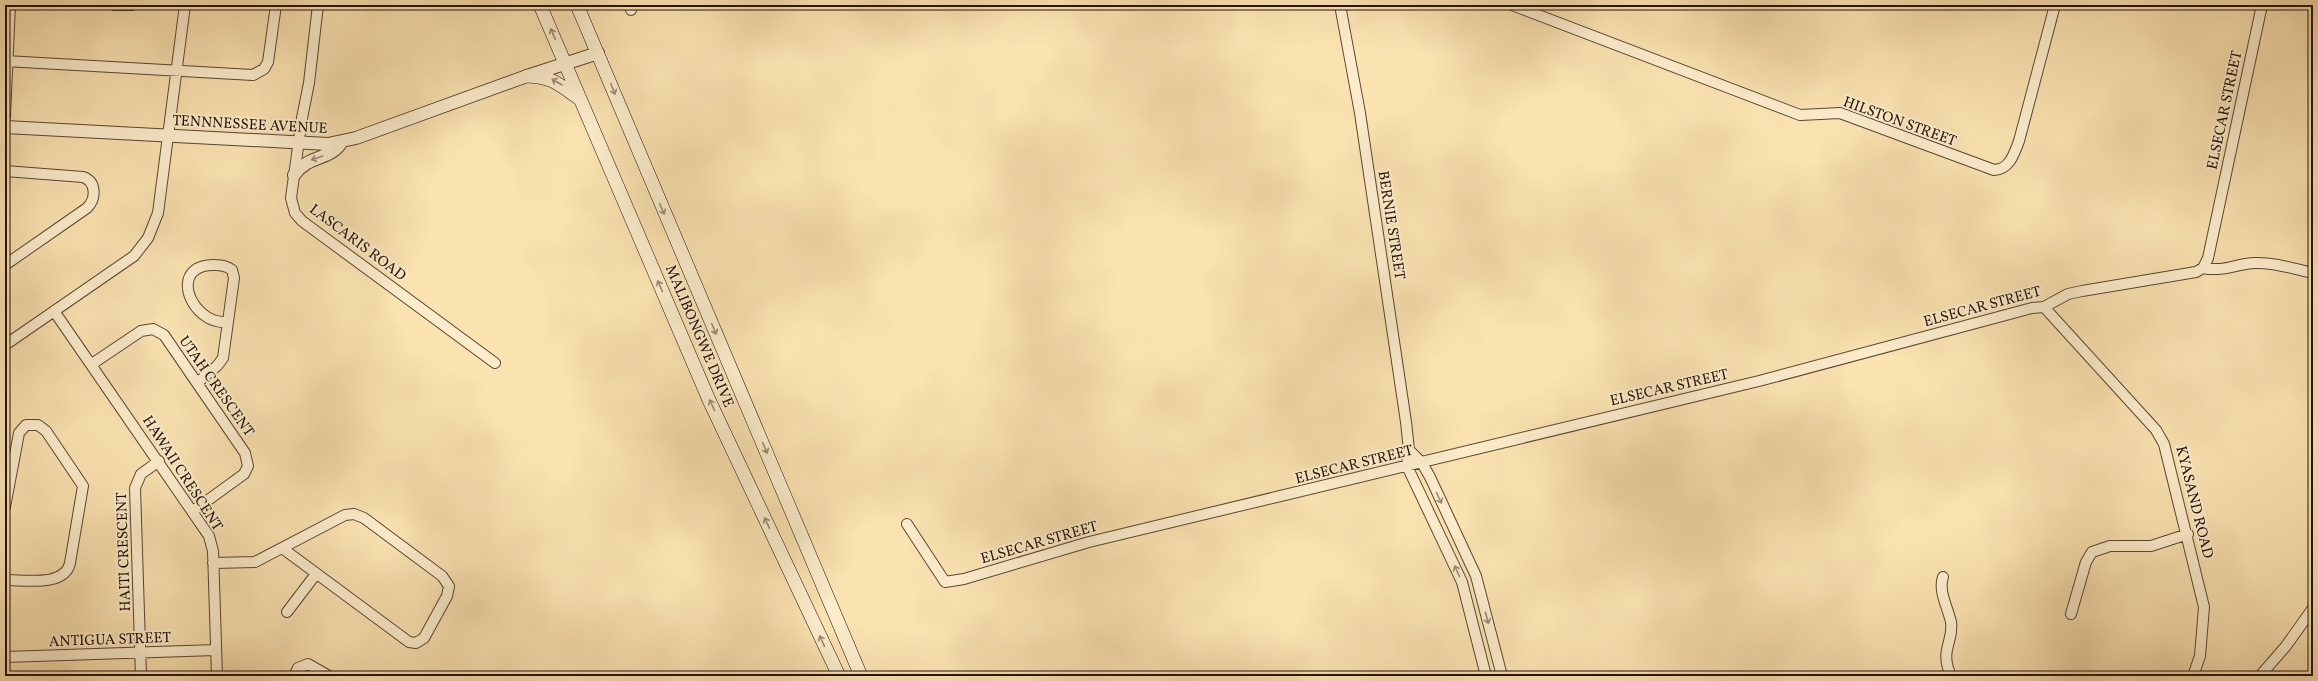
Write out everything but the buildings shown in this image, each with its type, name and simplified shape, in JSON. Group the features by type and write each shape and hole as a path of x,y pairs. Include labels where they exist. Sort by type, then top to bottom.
{"main road":[{"name":"MALIBONGWE DRIVE","path":"540,5 582,100 709,400 839,676"},
{"name":"MALIBONGWE DRIVE","path":"577,5 659,202 861,676"},
{"path":"527,76 544,77 556,81 582,100"}],"street":[{"path":"5,116 10,5"},
{"path":"114,5 132,5"},
{"path":"5,345 130,258 148,238 157,217 185,5"},
{"path":"7,61 250,75 261,72 268,62 276,5"},
{"name":"LASCARIS ROAD","path":"318,5 309,83 298,143 292,205 299,218 495,363"},
{"name":"BERNIE STREET","path":"1340,5 1360,118 1409,450 1407,466"},
{"name":"HILSTON STREET","path":"1512,5 1795,113 1804,115 1840,113 1994,170 2006,166 2012,160 2019,141 2055,5"},
{"name":"ELSECAR STREET","path":"907,524 945,582 964,579 1089,542 1422,463 1514,438 1759,381 2032,308 2044,308 2068,294 2182,274 2203,268 2208,258 2262,5"},
{"name":"TENNNESSEE AVENUE","path":"5,127 298,143 341,143 527,76 598,53"},
{"path":"294,175 303,164 329,154 341,143"},
{"path":"5,171 83,177 90,181 94,191 93,200 87,208 5,265"},
{"path":"2203,268 2219,270 2248,264 2264,263 2313,273"},
{"path":"197,383 222,360 234,278 232,270 220,265 205,266 196,269 189,276 187,282 188,291 195,304 207,318 227,323"},
{"name":"KYASAND ROAD","path":"2044,308 2162,438 2188,534 2204,607 2200,656 2193,676"},
{"name":"HAWAII CRESCENT","path":"54,311 159,461 209,536 213,563 217,676"},
{"name":"UTAH CRESCENT","path":"92,364 141,331 153,328 164,335 197,383 245,453 248,466 244,474 193,511"},
{"path":"5,507 19,433 26,426 38,425 46,431 83,486 69,568 65,574 57,579 5,580"},
{"path":"1409,450 1422,463 1476,576 1502,676"},
{"name":"HAITI CRESCENT","path":"141,676 135,488 141,474 159,461"},
{"path":"1407,466 1462,582 1486,676"},
{"path":"213,563 255,562 282,548 342,517 354,514 364,518 442,576 446,580 449,589 424,638 416,643 405,640 282,548"},
{"path":"2071,614 2086,562 2092,552 2104,546 2151,546 2188,534"},
{"path":"287,612 316,574"},
{"path":"1942,577 1941,589 1951,624 1946,662 1951,676"},
{"path":"2260,676 2286,646 2313,608"},
{"name":"ANTIGUA STREET","path":"5,657 216,650"},
{"path":"294,676 298,668 308,664 330,676"}]}
